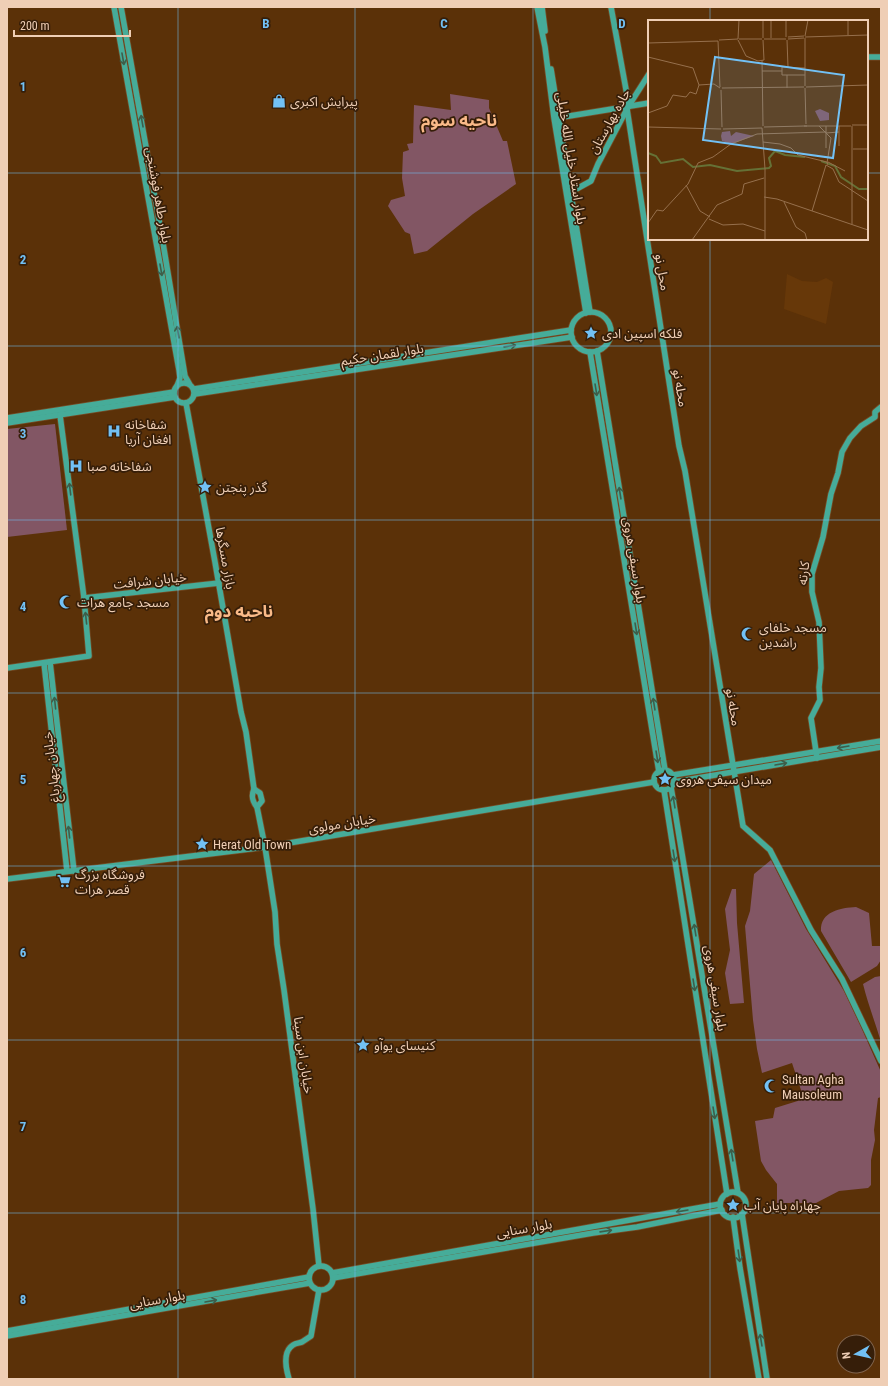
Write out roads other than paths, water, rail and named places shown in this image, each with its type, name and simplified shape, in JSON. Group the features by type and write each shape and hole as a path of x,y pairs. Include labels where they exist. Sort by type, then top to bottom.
{"street":[{"name":"بلوار طاهر فوشنجی","path":"114,7 179,370 180,378 177,386"},
{"name":"بلوار طاهر فوشنجی","path":"121,7 159,216 185,376 189,383"},
{"name":"بلوار استاد خلیل الله خلیلی","path":"537,7 557,118 588,312"},
{"name":"بلوار استاد خلیل الله خلیلی","path":"542,7 557,118 571,192 588,312"},
{"name":"محل نو","path":"611,7 628,107 660,320"},
{"path":"868,57 881,57"},
{"name":"جاده بهارستان","path":"571,192 591,181 598,164 628,107 648,76"},
{"path":"557,118 648,103"},
{"path":"588,312 596,312 606,318 611,328 611,336 603,348 590,352 579,347 575,343 570,330 576,319 588,312"},
{"name":"محله نو","path":"660,320 679,446 685,471 743,826 770,850 811,930 842,979 881,1061"},
{"name":"بلوار لقمان حکیم","path":"194,392 570,330"},
{"name":"بلوار لقمان حکیم","path":"194,392 572,337"},
{"name":"بلوار سیفی هروی","path":"597,351 662,771"},
{"name":"بلوار سیفی هروی","path":"590,352 662,771"},
{"path":"184,382 189,383 194,392 192,400 186,403 179,402 174,394 177,386 184,382"},
{"path":"7,423 174,394"},
{"path":"7,418 174,394"},
{"name":"بازار مسگرها","path":"186,403 241,712 246,732 254,789 252,794 253,802 258,806 265,847"},
{"name":"کارته","path":"816,755 812,718 820,700 819,687 821,668 818,622 812,592 812,574 823,537 831,494 838,473 842,452 850,438 861,426 875,417 875,412 881,407"},
{"path":"7,668 89,656 84,598 60,414"},
{"name":"خیابان شرافت","path":"84,598 219,583"},
{"name":"خیابان چهارباغ","path":"50,662 71,871"},
{"name":"خیابان چهارباغ","path":"44,663 71,871"},
{"path":"881,741 816,755 733,772 673,785 664,790 658,788 654,782 655,777 662,771 668,771 673,775 732,766 816,755 881,747"},
{"path":"673,775 673,785"},
{"name":"خیابان مولوی","path":"7,879 265,847 654,782"},
{"name":"بلوار سیفی هروی","path":"673,785 738,1193"},
{"name":"بلوار سیفی هروی","path":"664,790 727,1194"},
{"name":"خیابان ابن سینا","path":"265,847 275,912 277,944 320,1266"},
{"path":"684,918 693,917"},
{"path":"707,1068 718,1067"},
{"path":"742,1214 734,1217 727,1216 722,1210 720,1204 724,1196 730,1192 738,1193 746,1203 742,1214 767,1379"},
{"name":"بلوار سنایی","path":"333,1276 720,1204"},
{"name":"بلوار سنایی","path":"333,1276 637,1227 722,1210"},
{"path":"734,1217 742,1279 759,1379"},
{"path":"320,1266 328,1268 333,1276 332,1284 328,1288 319,1290 314,1288 310,1280 314,1269 320,1266"},
{"path":"742,1279 752,1278"},
{"name":"بلوار سنایی","path":"7,1331 310,1280"},
{"name":"بلوار سنایی","path":"7,1336 310,1280"},
{"path":"289,1379 286,1370 286,1356 288,1349 293,1345 303,1342 311,1336 319,1290"}],"place":[{"name":"پیرایش اکبری","path":"279,101"},
{"name":"فلکه اسپین ادی","path":"591,333"},
{"name":"شفاخانه افغان آریا","path":"114,431"},
{"name":"شفاخانه صبا","path":"76,466"},
{"name":"گذر پنجتن","path":"205,487"},
{"name":"مسجد جامع هرات","path":"66,602"},
{"name":"مسجد خلفای راشدین","path":"748,634"},
{"name":"میدان سیفی هروی","path":"665,779"},
{"name":"Herat Old Town","path":"202,844"},
{"name":"فروشگاه بزرگ قصر هرات","path":"64,881"},
{"name":"کنیسای یوآو","path":"363,1045"},
{"name":"Sultan Agha Mausoleum","path":"771,1086"},
{"name":"چهاراه پایان آب","path":"733,1205"}],"district":[{"name":"ناحیه سوم","path":"459,120"},
{"name":"ناحیه دوم","path":"239,611"}]}
